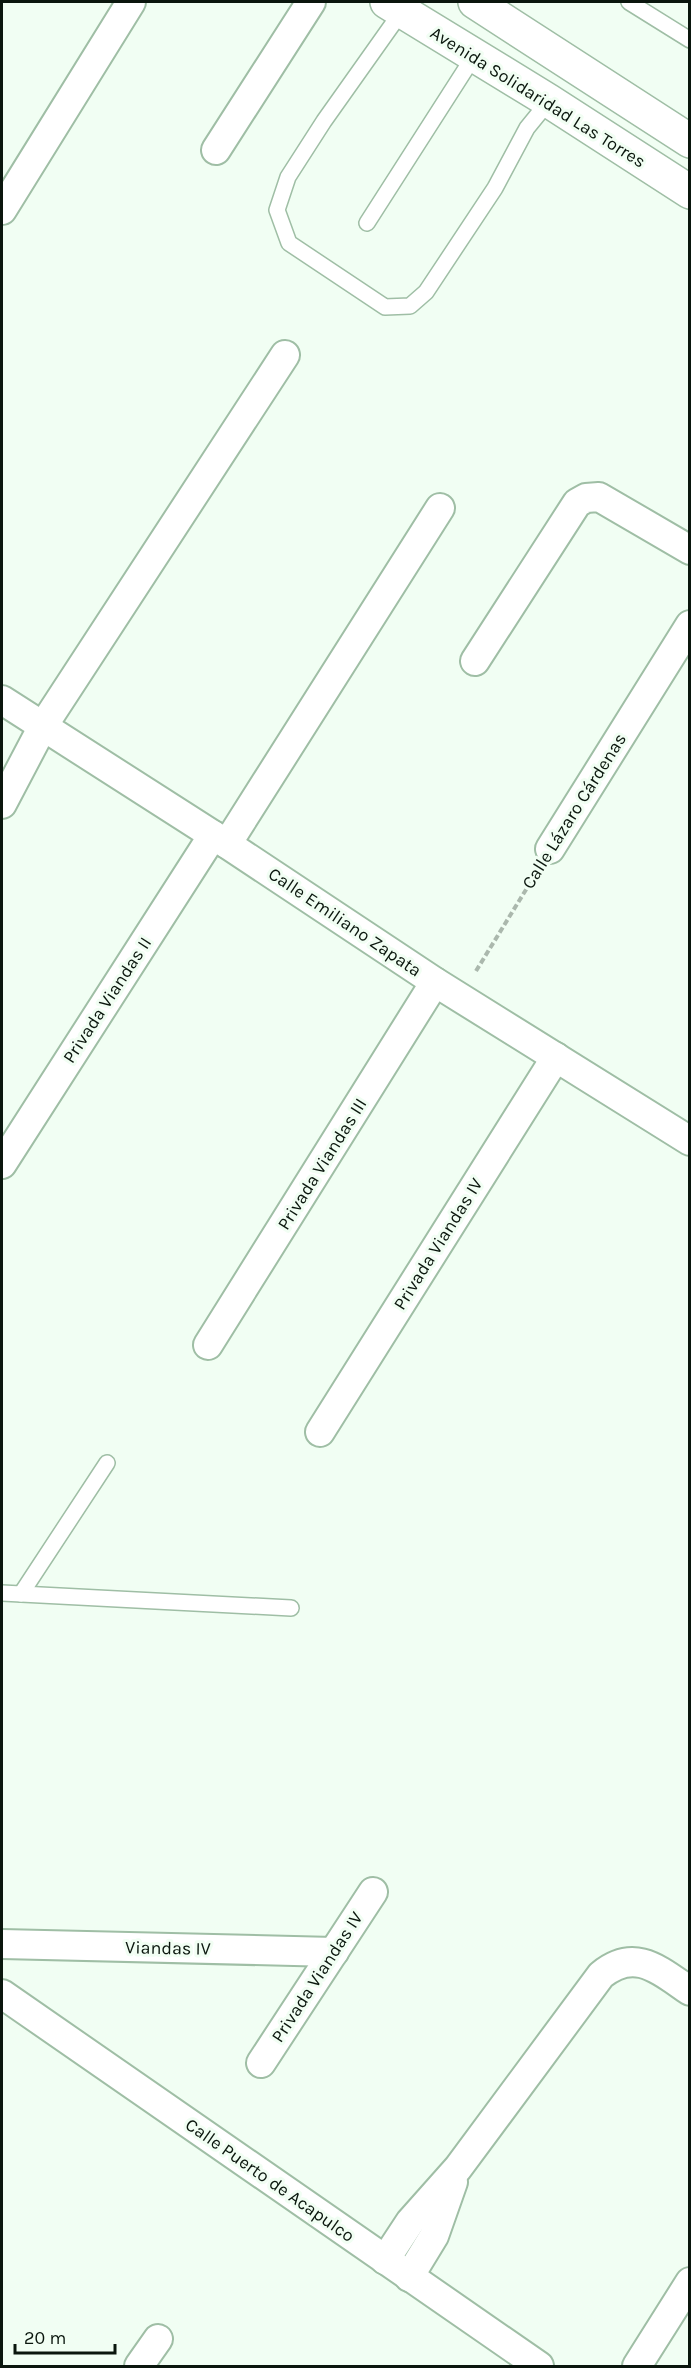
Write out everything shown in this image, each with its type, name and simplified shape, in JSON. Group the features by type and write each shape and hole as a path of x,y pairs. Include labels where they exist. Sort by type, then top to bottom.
{"main road":[{"path":"475,2 690,141"},
{"name":"Avenida Solidaridad Las Torres","path":"394,6 690,192"}],"street":[{"path":"2,210 131,2"},
{"path":"216,150 311,2"},
{"path":"2,804 43,726 285,355"},
{"path":"475,661 570,510 586,498 598,497 690,550"},
{"name":"Privada Viandas II","path":"2,1164 440,508"},
{"name":"Calle Lázaro Cárdenas","path":"550,849 690,625"},
{"name":"Calle Emiliano Zapata","path":"2,700 435,982 690,1141"},
{"name":"Privada Viandas III","path":"208,1346 435,982"},
{"name":"Privada Viandas IV","path":"320,1432 556,1057"},
{"name":"Privada Viandas IV","path":"261,2063 373,1892"},
{"name":"Viandas IV","path":"2,1944 334,1952"},
{"path":"385,2260 410,2222 458,2168 590,1988 612,1966 626,1961 644,1963 690,1991"},
{"name":"Calle Puerto de Acapulco","path":"2,1994 539,2367"},
{"path":"409,2277 434,2236 458,2168"},
{"path":"637,2367 690,2282"},
{"path":"139,2367 158,2339"}],"lane":[{"path":"629,2 690,39"},
{"path":"394,6 288,177 277,210 289,243 385,307 410,306 426,292 495,188 527,128 549,102"},
{"path":"366,224 474,56"},
{"path":"21,1594 107,1463"},
{"path":"2,1593 291,1608"}],"path":[{"name":"Calle Lázaro Cárdenas","path":"461,998 550,849"}]}
